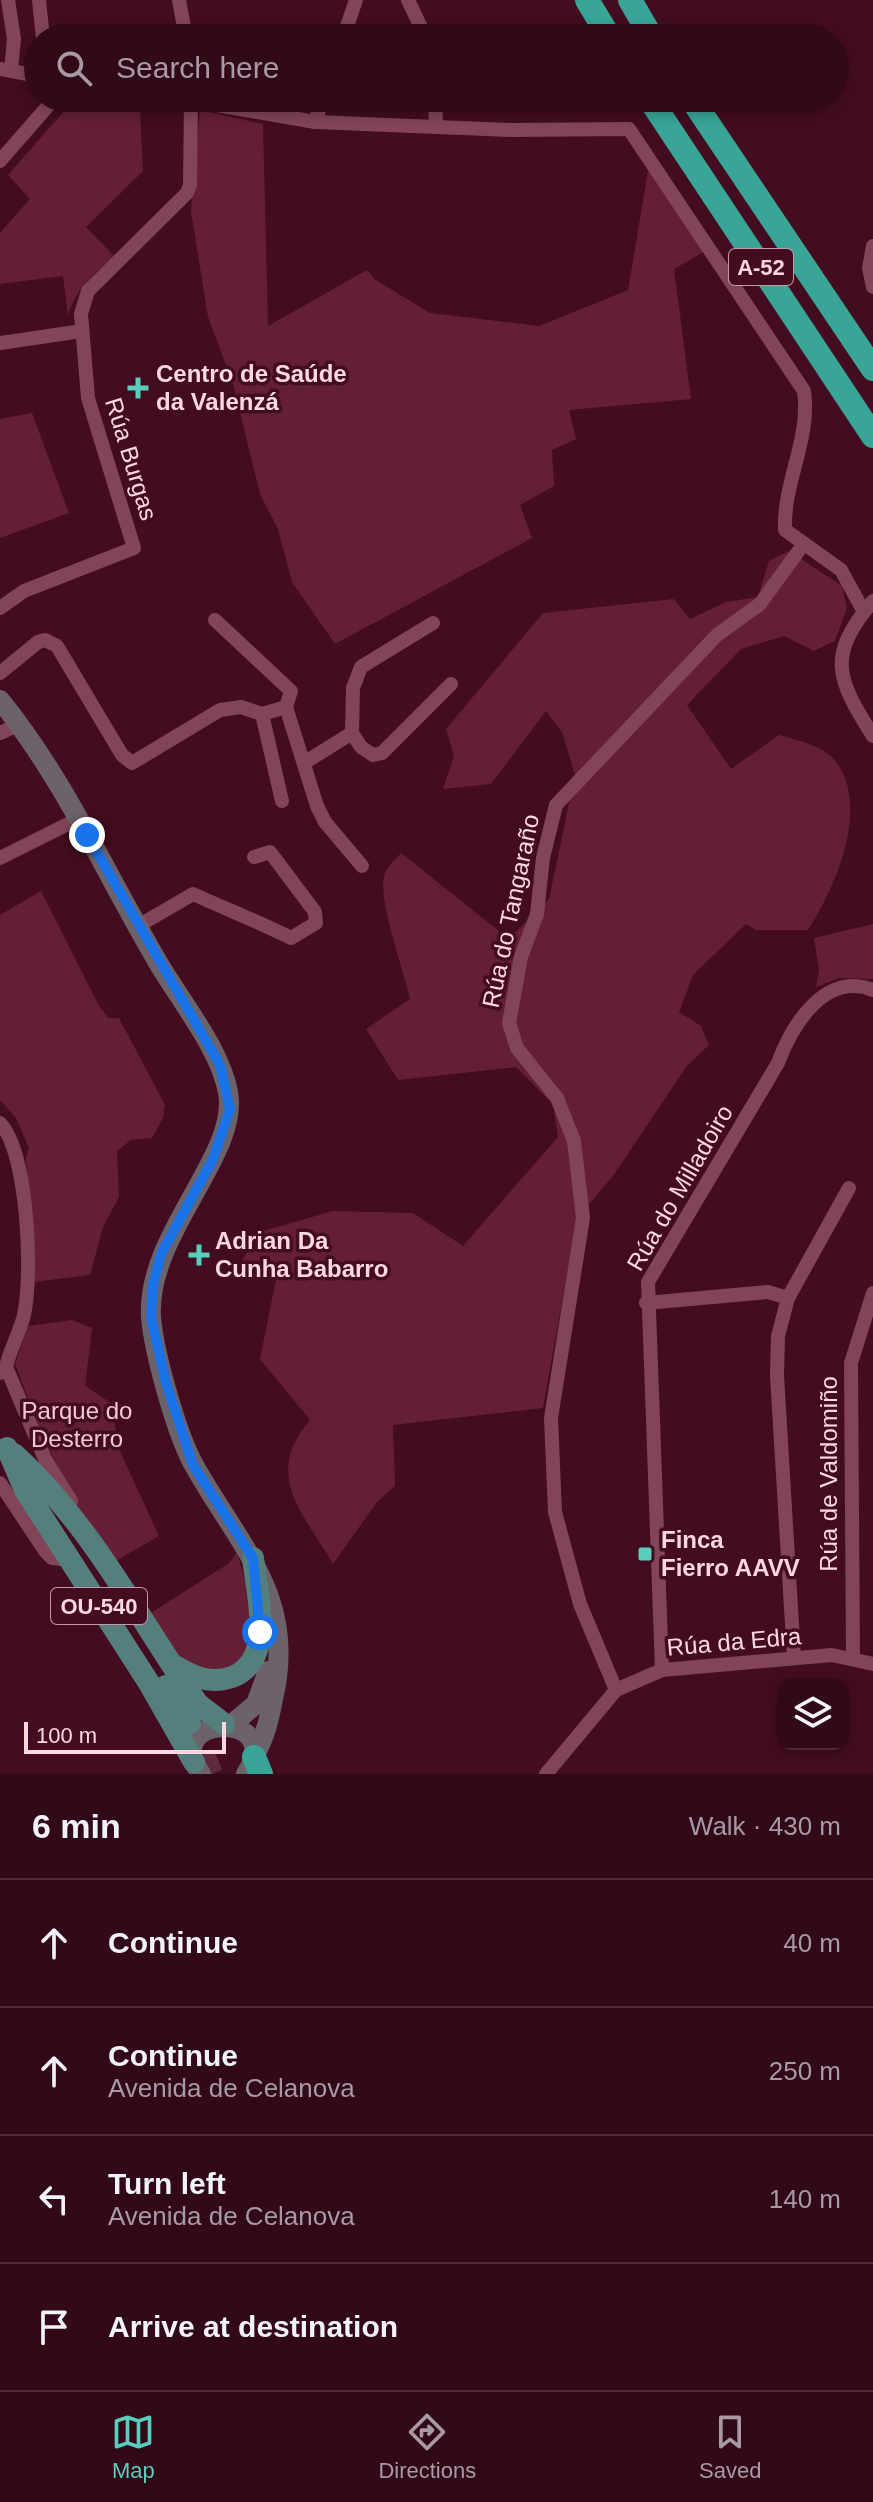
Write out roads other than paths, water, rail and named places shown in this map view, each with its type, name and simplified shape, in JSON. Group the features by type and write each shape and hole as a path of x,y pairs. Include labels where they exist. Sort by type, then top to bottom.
{"highway":[{"path":"587,0 602,24"},
{"path":"630,0 644,24"},
{"name":"A-52","path":"658,112 873,436"},
{"name":"A-52","path":"700,112 873,369"}],"main road":[{"name":"OU-540","path":"4,1444 48,1485 73,1518 198,1704 228,1725"},
{"name":"OU-540","path":"4,1444 25,1490 149,1683 197,1770"},
{"name":"OU-540","path":"4,1444 50,1506 190,1723"},
{"path":"169,1663 207,1680 222,1681 239,1674 252,1662 260,1632 253,1558"}],"street":[{"path":"5,70 14,39 8,0"},
{"path":"39,0 42,24"},
{"path":"179,0 183,24"},
{"path":"348,24 356,0"},
{"path":"408,0 419,24"},
{"path":"0,161 43,112"},
{"path":"0,343 82,331 81,314 88,291 187,193 190,185 191,112"},
{"path":"261,112 315,122 436,124 512,130 629,129 804,391 806,423 784,504 785,530 841,570 868,607 852,626 840,653 848,696 873,736"},
{"path":"315,122 318,112"},
{"path":"436,112 436,124"},
{"path":"873,246 869,268 873,287"},
{"name":"Rúa Burgas","path":"0,608 24,591 134,548 88,398 82,331"},
{"name":"Rúa do Tangaraño","path":"616,1690 580,1604 555,1512 551,1418 583,1218 574,1141 557,1098 517,1048 509,1023 521,957 537,914 543,858 556,805 717,635 760,604 803,545"},
{"path":"215,620 291,691 286,707 325,822 362,866"},
{"path":"433,623 361,667 353,688 352,733 361,747 373,755 382,753 451,684"},
{"path":"0,673 38,642 45,640 57,646 116,746 132,763 220,710 241,707 262,714 286,707"},
{"path":"0,700 35,743 220,1065 228,1090 230,1109 213,1159 161,1254 153,1285 151,1317 166,1383 193,1465 253,1558 274,1612 281,1653 278,1679 265,1738 254,1765"},
{"path":"262,714 282,801"},
{"path":"0,733 20,724"},
{"path":"304,763 352,733"},
{"path":"0,858 78,819"},
{"path":"138,926 193,894 231,913 264,922 291,938 316,923 315,912 280,862 270,852 254,857"},
{"name":"Rúa do Milladoiro","path":"662,1670 656,1459 646,1303 648,1282 778,1063 790,1030 824,994 862,986 873,990"},
{"path":"0,1123 12,1141 21,1165 28,1281 24,1317 2,1365 45,1459 72,1502 73,1518"},
{"path":"794,1658 777,1375 778,1336 788,1298 849,1188"},
{"path":"646,1303 768,1292 788,1298"},
{"name":"Rúa de Valdomiño","path":"853,1658 851,1363 873,1293"},
{"path":"0,1483 45,1551 52,1558 69,1560"},
{"path":"228,1725 256,1704 265,1684 274,1612"},
{"name":"Rúa da Edra","path":"546,1774 616,1690 662,1670 832,1655 873,1664"},
{"name":"OU-540","path":"197,1770 193,1753 200,1736 207,1729 228,1725 248,1737 254,1765"}],"tunnel":[{"path":"191,1724 212,1774"}],"place":[{"name":"Centro de Saúde da Valenzá","path":"138,388"},
{"name":"Adrian Da Cunha Babarro","path":"199,1255"},
{"name":"Finca Fierro AAVV","path":"645,1554"}],"park label":[{"name":"Parque do Desterro","path":"77,1425"}]}
